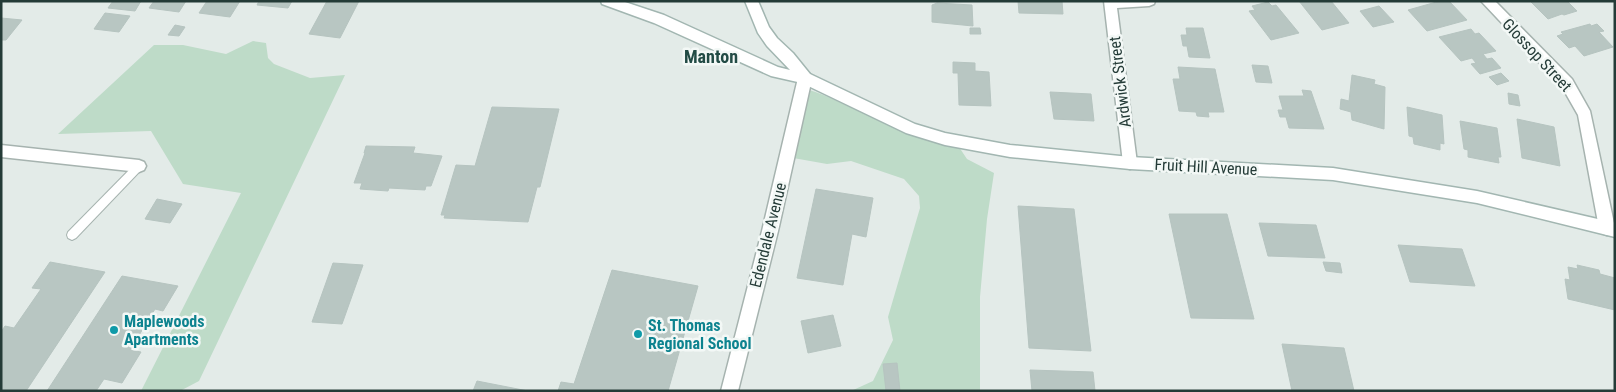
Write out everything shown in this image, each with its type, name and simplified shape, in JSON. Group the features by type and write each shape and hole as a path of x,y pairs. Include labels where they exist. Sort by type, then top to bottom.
{"main road":[{"name":"Fruit Hill Avenue","path":"607,1 659,19 776,72 805,78 911,129 945,139 1010,151 1130,163 1333,174 1477,197 1611,229"},
{"name":"Fruit Hill Avenue","path":"751,1 763,29 772,42 788,57 805,78"},
{"path":"1111,3 1149,1"},
{"name":"Glossop Street","path":"1487,1 1566,83 1576,97 1585,115 1611,229"},
{"name":"Ardwick Street","path":"1111,3 1130,163"},
{"name":"Edendale Avenue","path":"729,391 770,231 805,78"},
{"path":"1,152 139,166"}],"lane":[{"path":"72,235 139,166"}],"green space":[{"path":"253,41 266,43 268,58 274,64 310,78 345,75 199,381 180,391 141,391 241,193 183,184 151,131 58,134 154,45 183,45 226,54"},
{"path":"801,88 823,95 882,120 955,141 967,159 994,173 987,219 980,297 980,391 851,391 873,381 893,340 888,317 920,208 919,196 904,179 851,161 827,164 782,156"}],"building":[{"path":"113,1 141,1 135,11 108,8"},
{"path":"154,1 186,1 179,12 149,8"},
{"path":"207,1 240,1 230,17 199,13"},
{"path":"259,1 292,1 288,8 257,5"},
{"path":"327,1 359,1 340,38 309,34"},
{"path":"1018,1 1062,1 1063,14 1019,13"},
{"path":"1299,1 1331,1 1349,23 1322,30"},
{"path":"1440,1 1449,1 1467,20 1427,31 1408,10"},
{"path":"1530,1 1567,1 1577,11 1548,19"},
{"path":"1268,2 1272,6 1276,5 1299,33 1271,40 1249,11 1255,10 1252,6"},
{"path":"937,3 972,5 973,26 932,22 932,5"},
{"path":"1379,6 1394,22 1373,27 1360,11"},
{"path":"105,13 130,16 119,32 94,29"},
{"path":"1,18 22,20 6,40 1,40"},
{"path":"1590,24 1591,26 1597,24 1604,31 1599,32 1613,47 1584,56 1575,46 1569,48 1557,36 1563,34 1561,32"},
{"path":"175,25 185,27 179,36 168,35"},
{"path":"970,28 980,28 981,34 970,34"},
{"path":"1186,28 1203,28 1210,58 1189,57 1187,46 1183,46 1181,35 1187,35"},
{"path":"1471,29 1475,34 1479,33 1496,51 1483,54 1487,59 1492,58 1501,68 1480,74 1471,64 1476,63 1472,58 1461,61 1439,37"},
{"path":"953,62 975,63 975,71 989,72 991,106 959,105 958,73 953,73"},
{"path":"1252,65 1268,66 1272,83 1256,82"},
{"path":"1178,67 1215,69 1224,112 1208,112 1209,117 1197,116 1196,112 1179,111 1173,79 1180,79"},
{"path":"1501,73 1509,81 1497,85 1489,77"},
{"path":"1352,75 1375,80 1374,84 1385,87 1384,129 1352,120 1351,112 1340,109 1341,99 1349,101"},
{"path":"1302,90 1311,91 1324,129 1289,128 1286,117 1280,117 1278,110 1283,110 1279,96 1304,96"},
{"path":"1050,92 1091,94 1094,121 1054,119"},
{"path":"1508,93 1518,95 1520,106 1509,104"},
{"path":"492,107 559,109 540,187 537,187 528,222 444,218 445,215 441,215 456,165 475,166"},
{"path":"1407,107 1442,115 1444,144 1440,143 1440,150 1414,144 1413,137 1409,136"},
{"path":"1517,119 1554,127 1560,166 1522,158"},
{"path":"1460,121 1497,128 1501,157 1498,157 1499,163 1468,157 1468,150 1464,149"},
{"path":"366,146 415,147 413,153 442,156 431,186 426,186 425,190 389,188 388,191 360,189 362,183 354,183"},
{"path":"816,189 873,198 866,237 852,234 843,285 797,278"},
{"path":"157,199 182,204 170,223 145,219"},
{"path":"1018,206 1074,209 1091,351 1029,348"},
{"path":"1169,214 1227,214 1254,319 1191,318"},
{"path":"1259,223 1316,225 1325,258 1268,256"},
{"path":"1398,245 1462,249 1475,286 1410,282"},
{"name":"Maplewoods Apartments","path":"50,262 105,272 26,391 1,391 1,332 5,326 14,328 41,289 32,288"},
{"path":"1323,262 1340,263 1342,273 1326,271"},
{"path":"333,263 363,265 342,324 312,322"},
{"path":"1577,265 1599,270 1600,274 1615,278 1615,310 1568,299 1565,279 1570,280 1568,267 1578,269"},
{"name":"St. Thomas Regional School","path":"612,270 698,286 668,391 558,391 561,382 574,384"},
{"name":"Maplewoods Apartments","path":"122,276 178,286 163,311 155,309 130,350 141,352 122,383 104,379 96,391 47,391"},
{"path":"833,315 841,346 808,353 801,321"},
{"path":"1282,344 1344,348 1354,391 1292,391"},
{"path":"897,363 900,391 886,391 883,364"},
{"path":"1030,370 1093,372 1095,391 1032,391"},
{"path":"477,381 528,391 473,391"}],"place":[{"name":"Maplewoods Apartments","path":"114,330"},
{"name":"St. Thomas Regional School","path":"638,334"}],"district":[{"name":"Manton","path":"711,56"}]}
